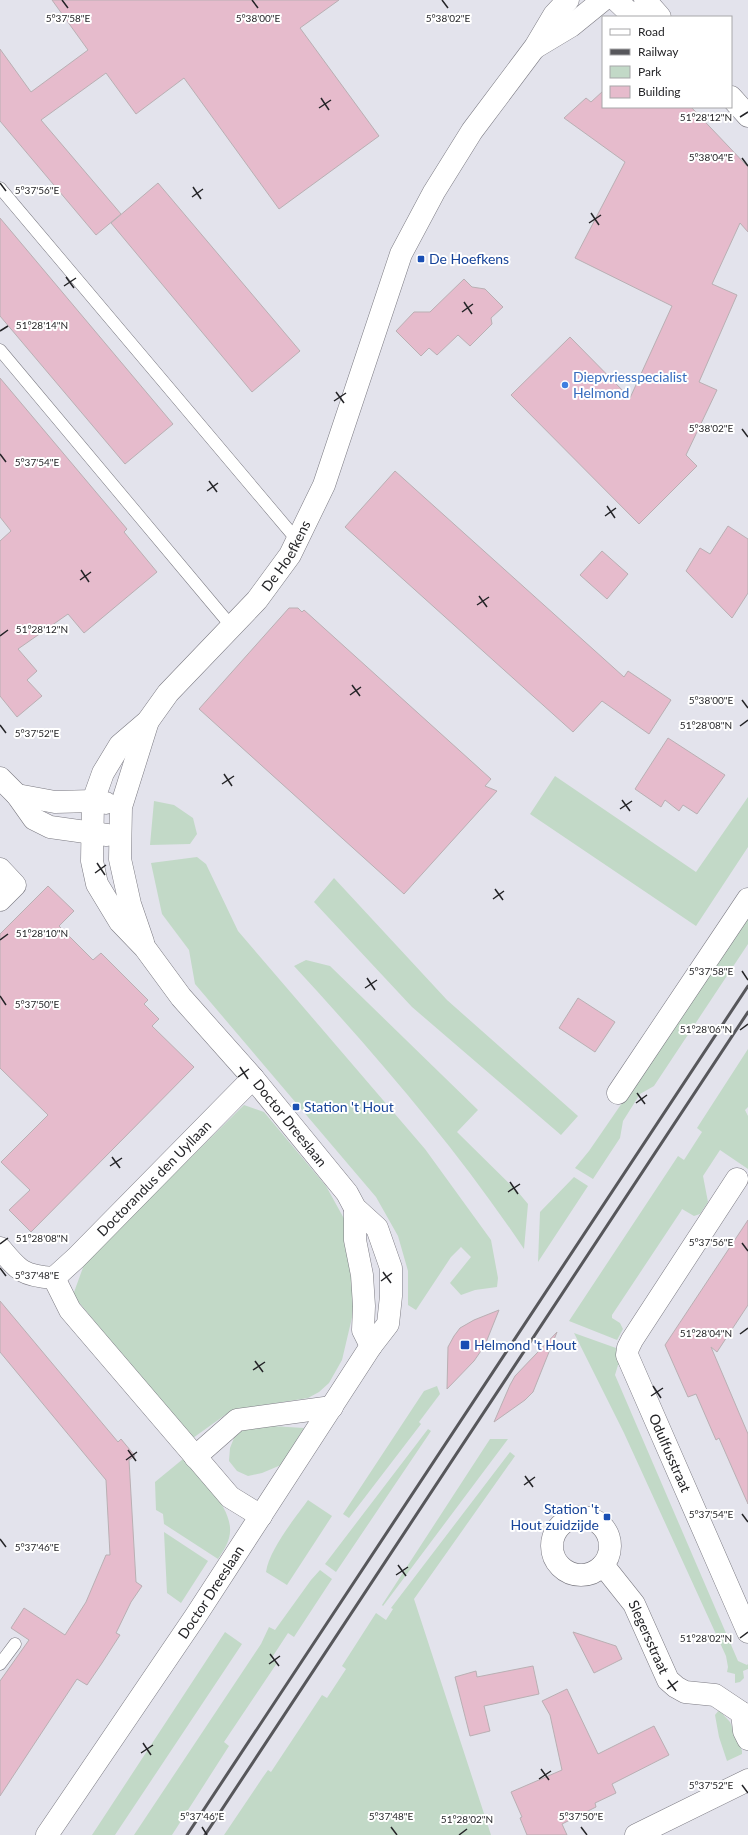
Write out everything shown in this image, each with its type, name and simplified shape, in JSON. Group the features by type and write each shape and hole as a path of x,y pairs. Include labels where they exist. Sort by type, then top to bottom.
{"street":[{"name":"De Hoefkens","path":"93,800 103,773 120,745 148,721 168,693 258,600 290,555 324,485 401,254 434,192 472,131 535,47 554,15 568,0"},
{"name":"De Hoefkens","path":"535,47 571,26 603,0"},
{"path":"616,0 633,16"},
{"path":"644,0 659,16"},
{"path":"732,99 748,116"},
{"name":"De Hoefkens","path":"121,806 148,721"},
{"path":"0,778 17,796 34,819 50,827 120,837"},
{"path":"17,796 55,802 93,800 121,806"},
{"name":"Doctor Dreeslaan","path":"47,1835 261,1516 371,1346 388,1324 391,1296 391,1268 377,1228 355,1208 347,1193 253,1078 181,997 145,948 120,922 97,884 92,862 93,800"},
{"name":"Doctor Dreeslaan","path":"121,806 120,859 130,904 145,948"},
{"path":"0,869 15,885 0,900"},
{"path":"618,1093 748,899"},
{"name":"Doctorandus den Uyllaan","path":"54,1278 76,1258 253,1078"},
{"name":"Odulfusstraat","path":"742,1183 632,1340 628,1348 627,1355 748,1632"},
{"name":"Doctor Dreeslaan","path":"355,1208 355,1240 362,1275 364,1306 363,1330 371,1346"},
{"path":"0,1248 18,1269 36,1277 54,1278 70,1310 195,1457 230,1497 261,1516"},
{"path":"195,1457 237,1420 332,1407"},
{"name":"Slegersstraat","path":"603,1565 634,1604 668,1680 685,1692 715,1695 745,1710 744,1731 748,1739"},
{"path":"636,1835 748,1780"}],"lane":[{"path":"0,188 297,540"},
{"path":"0,350 232,627"},
{"path":"0,1664 15,1644"}],"green space":[{"path":"555,776 696,872 748,797 748,847 696,926 530,814"},
{"path":"154,801 174,805 193,818 197,834 190,844 150,845"},
{"path":"197,857 206,864 238,931 425,1149 491,1240 498,1278 497,1287 475,1290 461,1295 450,1283 471,1257 461,1247 451,1257 416,1310 408,1305 408,1271 398,1236 376,1197 195,984 189,950 162,914 151,863"},
{"path":"334,878 447,1000 578,1116 561,1135 412,1007 314,902"},
{"path":"748,913 748,944 654,1086 640,1094 623,1121 620,1138 593,1179 575,1168 589,1151 633,1087"},
{"path":"306,960 330,966 478,1110 457,1132 518,1192 528,1204 524,1249 471,1175 415,1103 294,966"},
{"path":"748,1049 748,1107 745,1110 748,1116 748,1169 720,1150 703,1176 708,1202 700,1214 694,1216 682,1209 612,1315 612,1318 620,1323 623,1329 617,1340 569,1321 678,1156 684,1160 702,1132 697,1128"},
{"path":"244,1105 264,1112 326,1186 347,1224 354,1309 342,1360 329,1383 319,1392 308,1398 258,1406 225,1415 193,1438 163,1405 73,1295 85,1262"},
{"path":"574,1177 588,1186 538,1262 540,1212"},
{"path":"574,1333 616,1348 620,1365 618,1365 615,1375 738,1661 747,1665 748,1664 748,1669 743,1671 744,1678 740,1682 735,1683 735,1674 727,1672 728,1667 726,1656 624,1433"},
{"path":"437,1386 440,1394 419,1422 421,1424 349,1518 343,1514 424,1391"},
{"path":"256,1425 304,1428 281,1465 262,1473 248,1476 237,1471 229,1461 230,1448 234,1438 244,1428"},
{"path":"428,1429 431,1431 336,1572 325,1564"},
{"path":"490,1439 508,1439 383,1606 382,1605"},
{"path":"510,1452 515,1456 414,1599 491,1835 224,1835 268,1770 271,1772 322,1695 327,1698 346,1669 342,1666 376,1613 386,1620 393,1609 391,1608"},
{"path":"183,1459 215,1495 228,1517 230,1527 229,1538 226,1547 218,1559 164,1524 163,1514 156,1510 155,1482"},
{"path":"308,1500 332,1516 287,1585 266,1572 268,1563 283,1534"},
{"path":"164,1532 208,1561 181,1603 167,1593"},
{"path":"320,1570 332,1579 294,1637 288,1633 271,1659 277,1663 224,1742 229,1746 172,1835 134,1835 261,1644 269,1627 275,1630"},
{"path":"225,1632 242,1644 115,1835 92,1835"},
{"path":"719,1710 730,1722 742,1751 742,1754 727,1761 719,1737 715,1715"}],"building":[{"path":"52,0 339,0 300,28 379,136 279,209 184,78 136,114 106,73 41,120 121,214 96,235 0,121 0,49 31,92 88,50"},
{"path":"602,92 602,108 692,108 748,167 748,232 740,223 712,284 737,295 699,382 717,390 686,455 697,466 639,524 511,395 570,337 630,398 672,306 575,258 625,162 564,118 586,98 591,102"},
{"path":"158,183 300,351 252,392 111,223"},
{"path":"0,218 173,424 125,464 0,316"},
{"path":"464,279 472,287 485,289 503,307 491,318 492,324 470,346 458,335 437,355 429,348 421,356 396,331 414,312 430,312"},
{"path":"0,378 127,529 124,532 157,572 84,633 68,614 18,649 37,671 27,680 42,696 17,717 0,696 0,541 11,531 0,517"},
{"path":"395,471 624,677 628,671 671,700 649,734 602,701 573,732 345,527"},
{"path":"728,526 748,539 748,593 732,618 686,571 700,548 710,554"},
{"path":"602,551 628,574 607,599 580,575"},
{"path":"289,608 298,608 302,612 304,610 491,779 485,786 497,791 404,894 199,709"},
{"path":"668,738 725,775 697,814 683,805 679,811 665,800 661,807 635,789"},
{"path":"48,886 74,911 59,926 93,960 101,953 148,1000 144,1004 159,1019 152,1026 194,1067 31,1232 9,1210 30,1190 1,1162 48,1115 0,1068 0,934"},
{"path":"578,998 615,1022 595,1052 559,1028"},
{"path":"748,1220 748,1305 717,1352 711,1347 748,1434 748,1504 719,1438 716,1440 696,1394 688,1397 665,1345"},
{"path":"0,1301 118,1442 121,1439 135,1456 129,1460 136,1582 142,1586 131,1602 116,1633 120,1635 102,1663 87,1685 77,1679 0,1796 0,1681 29,1640 11,1628 24,1608 65,1635 86,1602 106,1555 110,1555 106,1480 0,1352"},
{"path":"499,1310 485,1345 474,1361 447,1389 448,1347 454,1336 460,1328 474,1320"},
{"path":"557,1332 533,1392 525,1400 494,1422 515,1376"},
{"path":"573,1632 616,1646 622,1659 594,1673"},
{"path":"533,1666 539,1694 484,1706 490,1731 470,1736 455,1677 476,1671 477,1677"},
{"path":"567,1689 598,1754 654,1726 669,1755 612,1784 616,1793 595,1803 596,1807 562,1824 567,1835 527,1835 520,1818 522,1817 511,1792 562,1770 550,1715 542,1701"}],"railway":[{"path":"187,1835 748,986"},
{"path":"205,1835 748,1012"}],"place":[{"name":"De Hoefkens","path":"421,259"},
{"name":"Diepvriesspecialist Helmond","path":"565,385"},
{"name":"Station 't Hout","path":"296,1107"},
{"name":"Helmond 't Hout","path":"465,1345"},
{"name":"Station 't Hout zuidzijde","path":"607,1517"}]}
